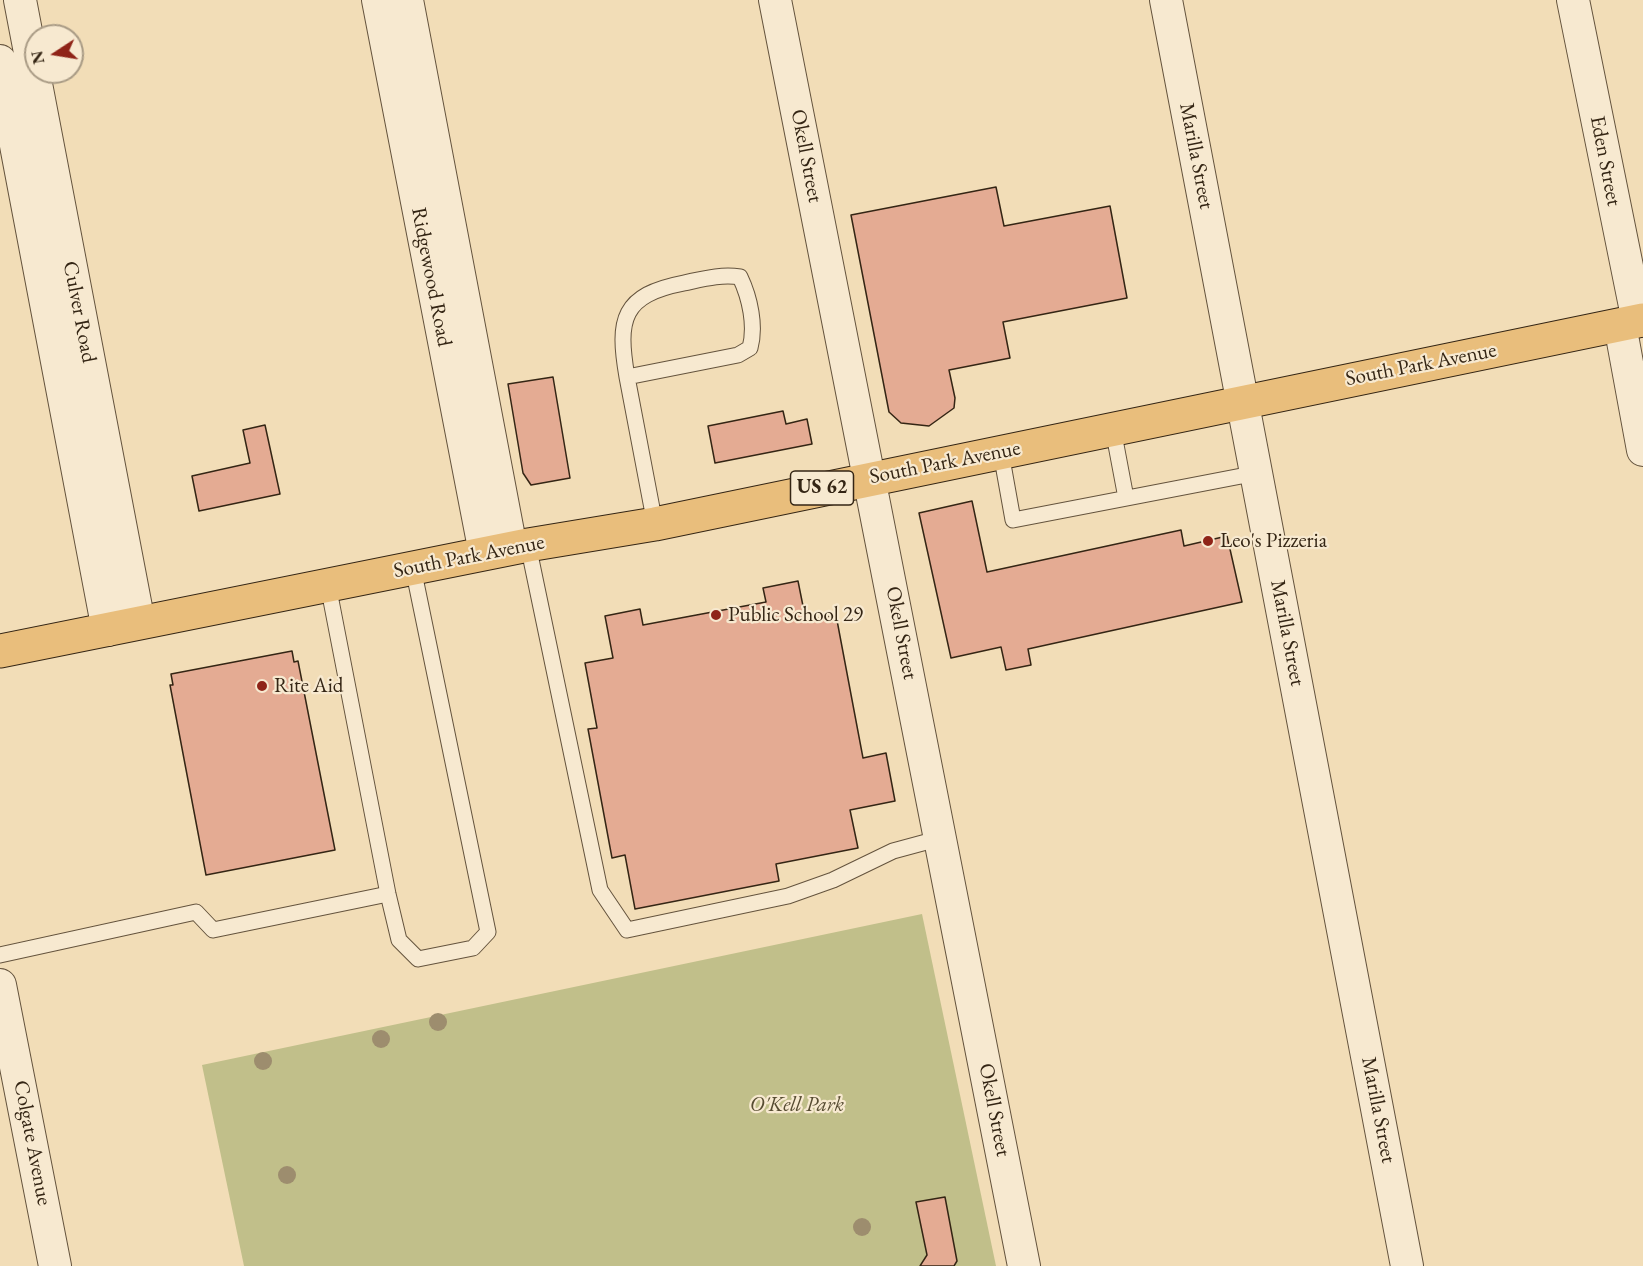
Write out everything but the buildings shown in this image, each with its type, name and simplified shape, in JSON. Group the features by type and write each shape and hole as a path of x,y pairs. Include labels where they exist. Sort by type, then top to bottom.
{"main road":[{"name":"South Park Avenue","path":"0,651 508,549 655,524 1633,322"}],"street":[{"name":"Culver Road","path":"20,0 123,626"},
{"name":"Ridgewood Road","path":"378,0 410,91 508,549"},
{"name":"Ridgewood Road","path":"407,0 410,91"},
{"name":"Okell Street","path":"775,0 1024,1266"},
{"name":"Marilla Street","path":"1166,0 1407,1266"},
{"name":"Eden Street","path":"1573,0 1633,322 1643,450"},
{"name":"Culver Road","path":"0,61 123,626"},
{"name":"Colgate Avenue","path":"0,985 55,1266"}],"lane":[{"path":"627,377 738,355 750,348 754,334 746,290 740,277 726,275 659,288 628,310 622,330 627,377 655,524"},
{"path":"1113,429 1126,498"},
{"path":"1001,453 1014,520 1257,473"},
{"path":"508,549 600,890 627,930 788,896 833,880 893,851 941,837"},
{"path":"328,585 399,940 418,959 473,948 489,932 413,568"},
{"path":"0,955 196,912 213,930 388,894"}],"green space":[{"name":"O'Kell Park","path":"922,914 996,1266 244,1266 202,1065"}],"place":[{"name":"Leo's Pizzeria","path":"1208,541"},
{"name":"Public School 29","path":"716,615"},
{"name":"Rite Aid","path":"262,686"}]}
